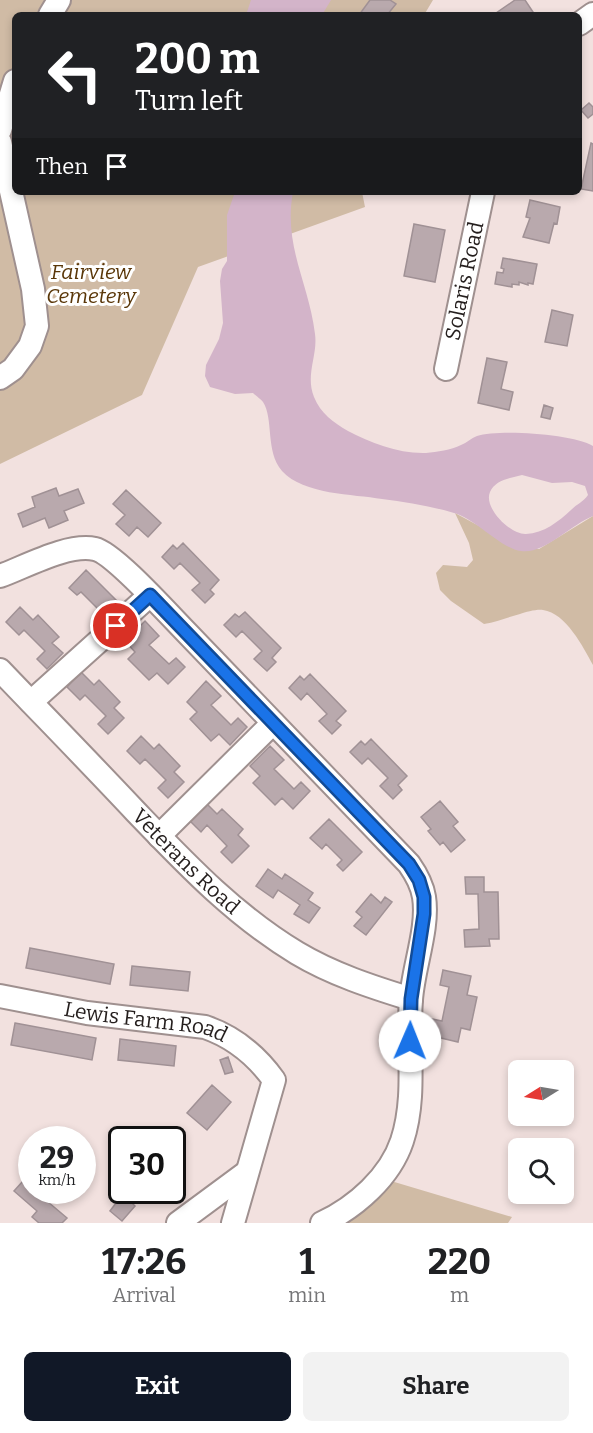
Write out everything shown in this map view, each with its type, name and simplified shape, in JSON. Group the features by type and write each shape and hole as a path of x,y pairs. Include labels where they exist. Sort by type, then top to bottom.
{"street":[{"path":"0,130 12,91"},
{"path":"0,142 33,289 37,326 30,346 13,369 0,378"},
{"name":"Solaris Road","path":"446,369 482,195"},
{"path":"0,576 65,551 83,547 97,549 111,558 150,595 409,864 419,880 424,897 424,914 411,999 410,1092 408,1117 402,1141 381,1178 362,1197 351,1217 322,1223"},
{"path":"31,702 150,595"},
{"name":"Veterans Road","path":"0,670 204,883 245,918 326,968 411,999"},
{"path":"159,836 273,723"},
{"name":"Lewis Farm Road","path":"0,996 87,1013 205,1027 220,1032 247,1050 274,1080 247,1172"},
{"path":"178,1223 247,1172"},
{"path":"232,1223 247,1172"}],"green space":[{"name":"Fairview Cemetery","path":"0,0 433,0 426,12 12,12 12,195 363,195 365,207 198,267 142,395 0,464"},
{"path":"455,513 504,543 539,549 593,516 593,665 573,632 551,612 535,610 484,624 451,601 440,590 436,573 443,565 467,567 473,560 469,543"},
{"path":"381,1178 512,1217 508,1223 322,1223"}],"shaded area":[{"path":"251,0 331,0 324,12 247,12"},
{"path":"234,195 293,195 291,230 315,334 311,373 312,389 324,413 348,431 396,450 416,453 448,449 477,436 502,433 554,436 583,442 593,446 593,516 548,544 530,551 521,551 505,545 471,521 454,513 409,503 329,492 291,479 282,471 273,454 268,417 262,401 253,393 235,394 210,387 205,376 206,365 219,339 223,323 220,281 222,269 227,261 227,215","holes":["522,475 552,483 572,482 585,486 588,495 556,523 539,532 526,534 513,530 494,513 489,498 495,485 503,480"]}],"building":[{"path":"370,0 390,0 396,4 389,12 361,12"},
{"path":"515,0 525,0 533,12 497,12"},
{"path":"589,103 593,107 593,114 588,118 582,109"},
{"path":"591,143 593,144 593,191 582,189"},
{"path":"530,200 560,207 557,224 554,223 549,243 523,237 530,218 526,217"},
{"path":"414,224 445,230 435,282 404,276"},
{"path":"503,258 537,264 533,284 519,282 519,285 512,284 512,287 495,284 497,272 503,273 504,269 501,268"},
{"path":"552,310 573,315 567,346 545,342"},
{"path":"487,358 507,362 501,389 513,392 509,410 478,403"},
{"path":"544,405 553,408 550,419 541,417"},
{"path":"56,488 59,496 78,489 84,503 64,511 68,520 49,528 45,518 23,527 18,514 35,507 32,497"},
{"path":"126,490 161,523 148,537 137,527 129,536 116,524 125,515 113,504"},
{"path":"183,543 219,580 210,590 214,594 205,603 192,590 200,583 180,563 174,569 162,557 173,545 177,549"},
{"path":"86,570 120,604 103,622 98,617 102,613 81,592 77,595 69,588"},
{"path":"20,607 33,620 38,615 59,637 52,643 63,653 47,669 37,659 45,651 24,630 19,635 6,622"},
{"path":"245,612 281,648 272,658 276,662 267,671 254,659 262,651 242,631 236,637 224,625 235,614 239,617"},
{"path":"145,621 159,636 149,645 169,664 176,658 185,667 168,684 157,673 149,680 128,659 135,652 125,641"},
{"path":"81,672 94,685 99,680 120,702 114,708 124,718 108,734 98,724 106,716 85,695 80,700 67,687"},
{"path":"310,674 346,711 336,721 341,725 332,734 319,721 327,714 307,693 301,700 289,688 300,676 304,680"},
{"path":"206,681 221,696 211,705 231,725 238,718 247,727 230,745 219,734 211,741 190,719 197,712 187,702"},
{"path":"141,736 154,749 159,744 180,766 174,772 184,782 168,798 158,788 166,780 145,759 140,764 127,751"},
{"path":"371,739 407,776 398,785 402,790 393,799 380,786 388,778 368,758 362,764 350,752 361,741 365,745"},
{"path":"270,746 284,760 274,769 294,789 301,782 310,791 293,809 282,798 275,805 253,783 260,776 250,766"},
{"path":"440,801 458,822 453,826 465,840 451,852 443,842 440,845 428,831 431,829 421,817"},
{"path":"205,802 217,814 222,809 243,829 238,835 249,846 232,863 221,852 227,846 207,825 201,832 188,819"},
{"path":"329,819 362,852 343,871 337,865 342,860 326,844 322,849 310,838"},
{"path":"268,869 282,879 285,874 313,893 308,900 320,908 309,923 294,914 300,905 278,890 273,898 256,886"},
{"path":"465,877 484,877 484,892 498,892 499,939 489,939 490,946 465,947 464,930 479,929 478,894 466,894"},
{"path":"371,894 381,903 385,897 392,902 366,935 354,926 362,917 356,912"},
{"path":"30,948 114,964 110,984 26,968"},
{"path":"132,966 190,972 188,991 130,985"},
{"path":"443,970 471,976 467,995 477,997 470,1030 461,1028 458,1042 428,1035 432,1019 442,1021 449,987 440,985"},
{"path":"15,1023 96,1038 92,1060 11,1045"},
{"path":"120,1039 176,1046 174,1066 118,1060"},
{"path":"228,1057 233,1072 225,1074 220,1060"},
{"path":"212,1085 231,1102 207,1130 187,1113"},
{"path":"29,1204 50,1204 67,1218 62,1223 39,1223 32,1217 37,1211"},
{"path":"115,1204 135,1206 122,1221 110,1211"}],"route":[{"path":"116,626 150,595 409,864 419,880 424,897 424,914 411,999 410,1041"}]}
